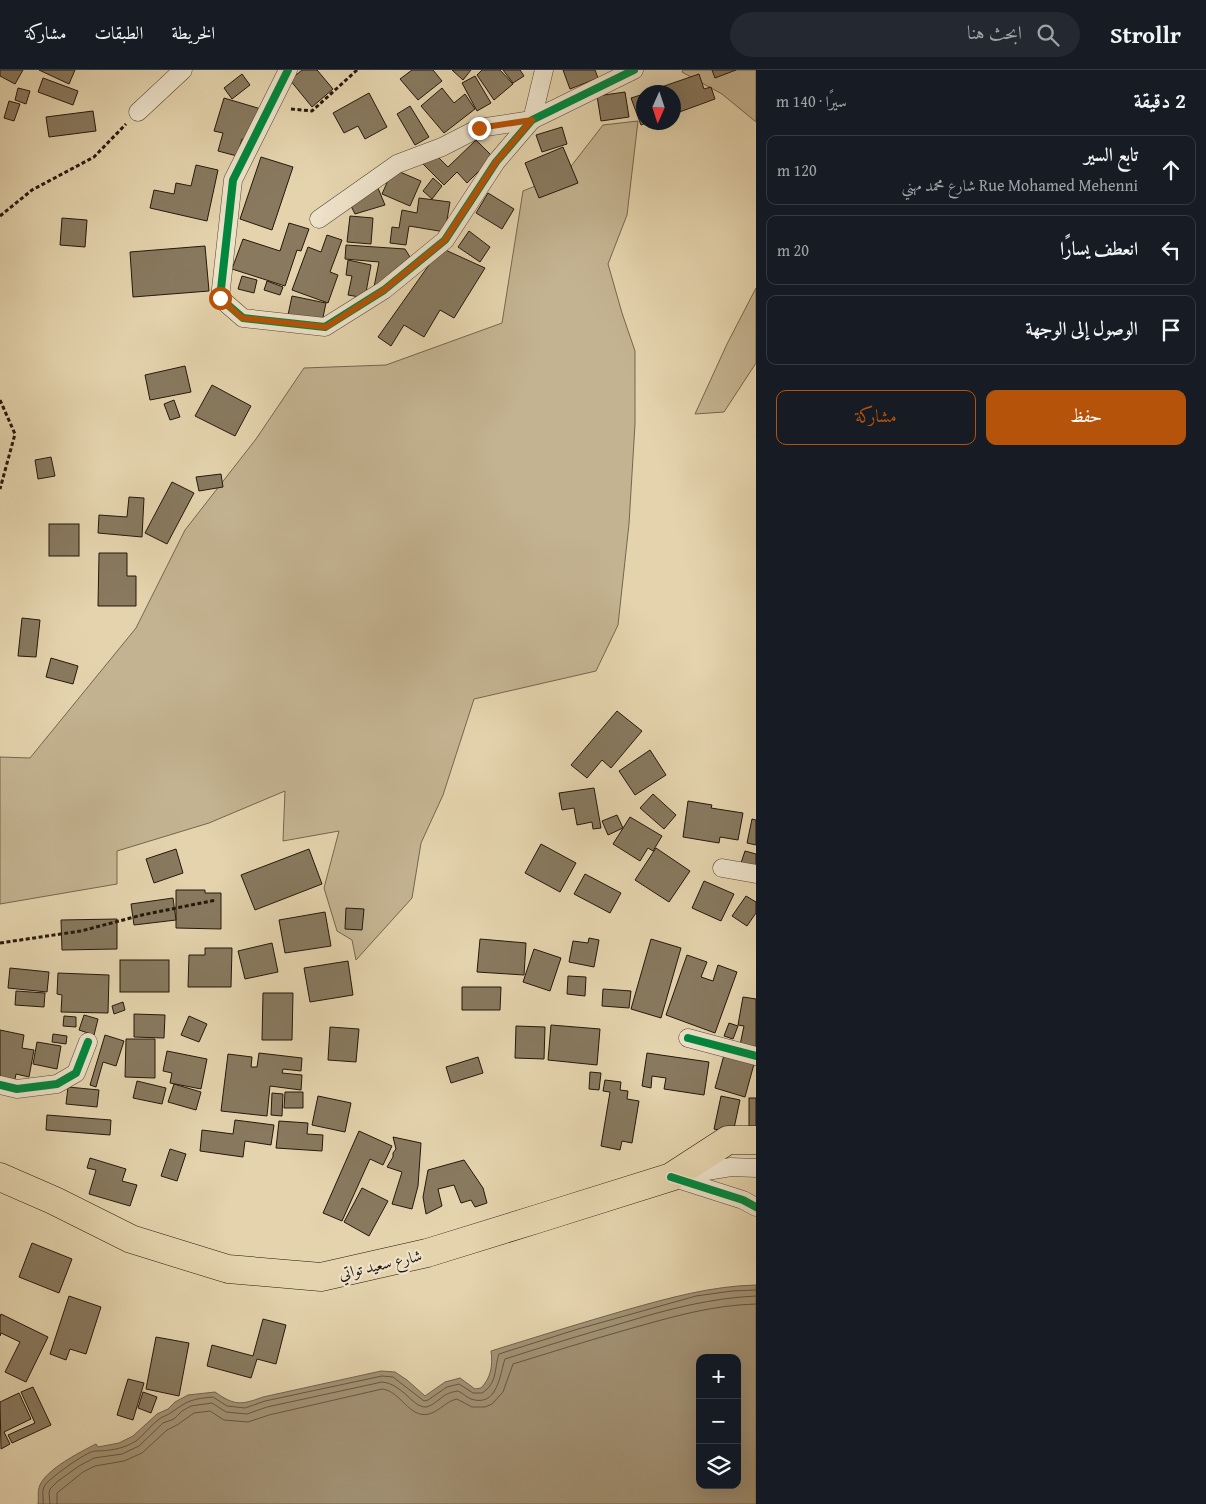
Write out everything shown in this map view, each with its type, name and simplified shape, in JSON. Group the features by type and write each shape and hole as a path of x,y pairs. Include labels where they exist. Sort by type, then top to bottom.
{"main road":[{"name":"شارع سعيد تواتي","path":"0,1177 55,1201 131,1239 228,1269 321,1277 427,1254 671,1177 728,1140 756,1140"}],"street":[{"path":"138,112 183,70"},
{"path":"288,70 233,180 220,298 242,318 326,327 384,290 445,240 496,162 532,120 544,70"},
{"path":"319,219 397,164 442,147 479,128 532,120 634,70"},
{"path":"722,868 756,874"},
{"path":"688,1038 756,1056"},
{"path":"0,1085 17,1089 57,1084 76,1073 88,1042"},
{"path":"671,1177 731,1167 756,1168"},
{"path":"671,1177 743,1200 756,1207"}],"path":[{"path":"270,106 312,111 357,70"},
{"path":"0,216 32,190 94,157 138,112"},
{"path":"0,400 15,434 0,489"},
{"path":"0,943 81,931 142,915 216,900"}],"shaded area":[{"path":"683,70 756,70 756,122 722,94 682,72"},
{"path":"636,121 637,130 627,215 608,264 635,351 635,424 629,524 618,625 596,671 474,699 443,795 421,843 412,898 356,960 352,940 337,931 324,888 339,831 283,841 285,791 209,823 117,851 117,884 0,904 0,757 30,758 136,628 185,530 256,439 304,368 386,365 502,323 523,191 565,174 603,125"},
{"path":"756,288 756,363 724,412 695,414 727,344"}],"water":[{"path":"756,1285 756,1504 38,1504 40,1485 49,1473 57,1467 96,1444 98,1447 119,1443 133,1436 157,1414 188,1395 215,1392 233,1402 243,1403 381,1371 395,1372 425,1396 445,1382 460,1378 475,1389 481,1388 487,1380 490,1371 491,1351 658,1301 690,1293"}],"building":[{"path":"0,70 23,70 15,84 0,76"},
{"path":"39,70 75,70 69,84"},
{"path":"302,70 317,70 333,89 312,107 290,80"},
{"path":"412,70 433,70 442,81 418,100 400,79"},
{"path":"452,70 471,70 463,80"},
{"path":"482,70 500,70 513,84 494,100 477,75"},
{"path":"503,70 520,70 524,76 513,83"},
{"path":"563,70 595,70 598,78 570,89"},
{"path":"712,70 736,70 715,78"},
{"path":"242,74 250,85 232,99 224,88"},
{"path":"699,74 704,89 711,87 715,99 681,111 681,85 667,85"},
{"path":"475,76 491,103 477,111 462,83"},
{"path":"43,78 78,91 73,105 38,92"},
{"path":"18,88 30,91 26,104 15,100"},
{"path":"442,88 454,103 465,94 475,109 444,133 421,106"},
{"path":"625,92 629,117 601,121 597,96"},
{"path":"369,93 387,127 365,139 358,126 344,133 333,113"},
{"path":"636,96 636,112 631,98"},
{"path":"224,98 261,109 251,142 242,139 237,156 218,151 223,133 214,131"},
{"path":"9,101 20,104 14,121 4,118"},
{"path":"410,106 429,137 415,145 397,114"},
{"path":"93,111 96,131 49,137 46,117"},
{"path":"562,127 567,144 542,152 536,135"},
{"path":"476,140 493,157 467,183 457,172 444,185 420,161 431,150 448,167"},
{"path":"563,147 578,183 539,198 525,163"},
{"path":"261,157 293,167 272,230 240,219"},
{"path":"196,165 218,170 207,221 150,208 154,190 174,194 176,183 191,186"},
{"path":"393,169 421,181 410,206 382,194"},
{"path":"433,178 442,186 432,199 423,191"},
{"path":"378,188 385,205 355,214 348,200"},
{"path":"488,193 514,209 502,229 476,213"},
{"path":"419,198 450,202 445,232 409,226 406,245 390,243 392,227 399,228 402,210 417,213"},
{"path":"350,216 373,218 371,244 347,242"},
{"path":"62,218 87,220 85,247 60,245"},
{"path":"289,223 309,229 301,251 297,250 285,286 232,269 243,239 280,251"},
{"path":"469,231 490,247 480,262 458,247"},
{"path":"327,235 342,240 330,272 338,275 328,303 292,290 308,247 321,252"},
{"path":"346,245 405,249 410,257 374,287 379,262 345,259"},
{"path":"205,246 209,291 133,297 130,252"},
{"path":"441,248 485,268 454,318 440,310 424,337 404,325 391,346 378,337"},
{"path":"348,260 371,265 365,298 348,295 352,276 346,275"},
{"path":"242,276 257,280 254,293 238,289"},
{"path":"267,281 283,287 280,295 264,290"},
{"path":"292,296 326,303 322,322 288,315"},
{"path":"185,366 191,392 150,400 145,375"},
{"path":"212,385 251,406 235,436 195,416"},
{"path":"174,400 180,417 170,420 164,404"},
{"path":"51,457 55,476 38,479 35,460"},
{"path":"221,474 223,487 199,491 196,477"},
{"path":"172,482 194,493 167,544 145,533"},
{"path":"129,497 144,498 142,537 98,533 99,515 127,517"},
{"path":"49,524 79,524 79,556 49,556"},
{"path":"99,553 127,553 127,576 136,576 136,606 98,606"},
{"path":"22,618 40,620 36,657 18,656"},
{"path":"51,658 78,666 73,684 46,677"},
{"path":"617,711 642,731 611,768 602,760 587,778 571,765"},
{"path":"650,750 666,775 635,795 619,771"},
{"path":"594,788 601,828 593,829 592,822 577,825 574,808 562,810 559,793"},
{"path":"653,794 676,815 664,829 640,808"},
{"path":"688,801 712,805 711,808 743,813 738,840 720,837 719,843 683,837"},
{"path":"617,815 623,828 608,835 602,821"},
{"path":"630,817 662,836 653,851 648,848 640,861 613,844"},
{"path":"752,819 756,820 756,845 747,843"},
{"path":"541,844 576,863 560,892 525,873"},
{"path":"656,848 690,871 669,902 635,880"},
{"path":"176,849 183,873 154,883 146,859"},
{"path":"309,849 322,884 255,910 241,875"},
{"path":"745,851 756,854 756,866 741,863"},
{"path":"585,874 621,893 610,913 574,894"},
{"path":"704,881 734,894 721,921 692,908"},
{"path":"176,890 205,890 205,893 221,893 221,929 176,928"},
{"path":"746,896 756,902 756,913 747,926 732,916"},
{"path":"173,898 176,920 134,925 131,904"},
{"path":"346,908 364,909 362,930 345,929"},
{"path":"325,912 331,946 285,953 279,920"},
{"path":"117,919 117,949 62,950 61,920"},
{"path":"589,938 599,940 594,967 569,962 573,941 588,943"},
{"path":"480,939 526,943 524,975 477,972"},
{"path":"651,939 681,948 661,1018 631,1009"},
{"path":"272,943 278,972 245,979 238,951"},
{"path":"205,948 232,948 231,987 188,987 189,955 205,955"},
{"path":"534,949 561,958 550,991 523,982"},
{"path":"687,955 707,962 701,977 713,981 718,965 737,972 715,1033 666,1015"},
{"path":"120,960 169,960 169,992 120,992"},
{"path":"348,961 353,995 310,1002 304,968"},
{"path":"10,968 49,972 47,992 8,988"},
{"path":"58,973 109,975 108,1013 61,1012 62,995 57,994"},
{"path":"568,976 586,977 585,996 567,994"},
{"path":"462,987 501,987 500,1010 462,1010"},
{"path":"603,989 631,991 629,1008 602,1006"},
{"path":"16,991 45,993 44,1007 15,1005"},
{"path":"263,993 293,993 292,1040 262,1040"},
{"path":"743,997 756,999 756,1048 740,1045 744,1026 738,1025"},
{"path":"123,1002 125,1010 114,1014 112,1006"},
{"path":"134,1014 165,1015 164,1038 134,1037"},
{"path":"84,1015 98,1019 94,1035 79,1030"},
{"path":"64,1016 76,1017 76,1027 63,1026"},
{"path":"189,1016 207,1024 199,1042 181,1035"},
{"path":"729,1023 738,1026 733,1039 724,1036"},
{"path":"551,1025 600,1029 597,1065 548,1060"},
{"path":"516,1026 545,1027 544,1059 515,1058"},
{"path":"330,1027 359,1029 356,1062 328,1060"},
{"path":"0,1030 24,1035 22,1048 34,1050 29,1077 16,1074 14,1084 0,1081"},
{"path":"53,1034 67,1036 66,1044 52,1042"},
{"path":"105,1035 124,1041 116,1066 103,1062 96,1087 90,1085"},
{"path":"126,1039 155,1039 155,1078 125,1077"},
{"path":"37,1042 61,1046 57,1069 33,1064"},
{"path":"167,1051 207,1059 201,1089 170,1083 172,1073 163,1071"},
{"path":"259,1053 302,1058 301,1071 283,1069 282,1073 302,1075 301,1090 270,1086 267,1116 221,1111 228,1054 252,1057 251,1067 257,1067"},
{"path":"647,1053 709,1062 704,1095 664,1089 666,1078 652,1076 651,1088 642,1086"},
{"path":"724,1055 754,1064 745,1097 715,1088"},
{"path":"478,1057 483,1073 451,1083 446,1067"},
{"path":"590,1072 601,1073 599,1090 589,1089"},
{"path":"605,1080 621,1082 620,1090 628,1091 627,1099 639,1101 632,1143 622,1141 620,1150 601,1146 610,1092 603,1091"},
{"path":"137,1081 166,1088 162,1104 133,1098"},
{"path":"174,1084 201,1092 196,1110 168,1102"},
{"path":"68,1087 99,1090 97,1107 66,1104"},
{"path":"285,1092 303,1092 303,1108 284,1108"},
{"path":"272,1093 283,1094 282,1116 271,1115"},
{"path":"318,1096 351,1103 345,1132 312,1125"},
{"path":"721,1096 740,1100 733,1133 714,1129"},
{"path":"749,1098 756,1098 756,1130 749,1130"},
{"path":"47,1115 111,1120 110,1135 46,1130"},
{"path":"235,1120 274,1125 271,1145 245,1141 243,1157 200,1151 202,1130 233,1134"},
{"path":"279,1121 308,1123 307,1134 323,1135 322,1151 276,1148"},
{"path":"359,1131 392,1146 383,1165 370,1159 342,1221 323,1213"},
{"path":"393,1137 421,1143 418,1186 412,1209 392,1204 402,1172 387,1167 396,1149"},
{"path":"170,1149 186,1154 177,1181 161,1176"},
{"path":"90,1158 126,1169 122,1181 137,1185 130,1206 89,1194 96,1170 87,1168"},
{"path":"464,1160 483,1188 487,1203 475,1207 471,1200 461,1203 454,1185 438,1189 442,1206 426,1214 423,1197 428,1170"},
{"path":"362,1188 388,1201 369,1236 344,1222"},
{"path":"32,1243 72,1259 59,1293 19,1277"},
{"path":"69,1296 101,1307 86,1354 70,1349 66,1360 50,1354"},
{"path":"1,1314 48,1337 26,1382 5,1372 20,1342 1,1333 0,1336"},
{"path":"263,1319 286,1325 276,1364 257,1359 251,1378 207,1366 212,1345 253,1356"},
{"path":"156,1337 189,1343 179,1396 146,1389"},
{"path":"128,1379 144,1383 133,1420 117,1415"},
{"path":"33,1387 51,1425 12,1443 8,1435 35,1423 21,1392"},
{"path":"143,1392 157,1397 151,1413 138,1408"},
{"path":"19,1393 31,1419 4,1432 10,1444 1,1449 0,1402"}],"cycle path":[{"path":"288,70 233,180 220,298 243,318 325,327 384,290 445,240 496,162 532,120 634,70"},
{"path":"688,1038 756,1056"},
{"path":"0,1085 17,1089 57,1084 76,1073 88,1042"},
{"path":"671,1177 743,1200 756,1207"}],"route":[{"path":"220,298 242,318 326,327 384,290 445,240 496,162 532,120 479,128"}]}
